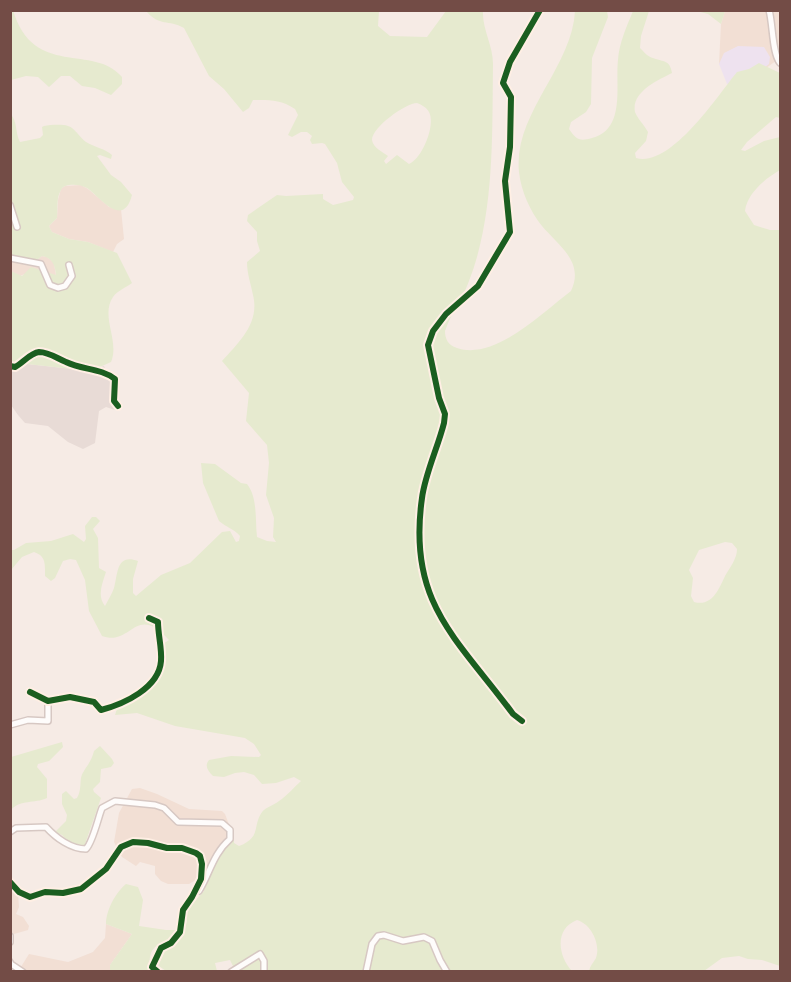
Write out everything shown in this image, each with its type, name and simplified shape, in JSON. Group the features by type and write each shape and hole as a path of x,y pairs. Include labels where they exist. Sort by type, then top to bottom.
{"street":[{"path":"522,721 513,714 461,650 442,622 425,581 418,542 422,496 445,414 439,398 428,345 433,331 446,314 478,286 510,232 506,181 510,147 511,97 503,83 510,62 540,10"},
{"path":"769,10 775,55 780,63"},
{"path":"10,206 17,227"},
{"path":"10,258 41,264 50,285 58,288 65,286 72,276 69,265"},
{"path":"10,366 15,367 33,354 41,352 51,354 68,363 107,373 115,379 114,401 118,406"},
{"path":"30,692 48,701 70,697 94,702 101,710 117,706 144,689 159,672 161,660 158,622 149,618"},
{"path":"10,725 28,720 48,721 48,701"},
{"path":"10,832 16,828 46,827 71,846 86,849 90,845 102,808 115,801 164,808 178,822 222,823 230,830 230,839 220,847 200,891 196,889"},
{"path":"10,882 19,892 30,897 45,892 59,894 77,891 101,873 121,847 129,843 140,842 167,848 182,848 196,853 200,856 202,864 201,879 183,910 180,932 171,943 161,948 155,958 152,967 158,972"},
{"path":"366,972 372,944 378,936 384,935 403,941 424,937 432,941 447,972"},
{"path":"10,936 10,942"},
{"path":"231,972 260,954 264,961 264,972"},
{"path":"10,962 21,971"}],"shaded area":[{"path":"725,11 780,11 780,58 748,81 719,64 721,24"},
{"path":"738,46 764,47 770,57 769,64 748,81 727,84 719,64 724,53"},
{"path":"81,185 109,207 121,209 124,239 117,244 113,252 88,242 69,239 52,232 49,226 57,218 61,189 65,186"},
{"path":"42,256 54,263 56,276 27,273 20,276 11,271 10,259 36,261"},
{"path":"27,364 91,371 104,366 111,383 111,399 115,410 106,407 99,411 95,443 83,449 68,442 48,426 25,423 18,415 11,405 10,368 14,369"},
{"path":"140,788 189,809 222,811 225,814 234,838 218,853 206,874 189,884 168,884 161,881 155,874 155,866 140,862 136,866 122,857 114,842 119,813 132,789"},
{"path":"10,887 18,893 19,907 16,914 23,917 29,926 28,930 14,934 11,931"},
{"path":"106,924 132,934 110,965 110,971 19,970 29,954 68,962 93,952 105,938"}],"green space":[{"path":"13,10 22,31 35,45 49,53 110,67 122,77 122,84 111,95 95,88 82,86 70,76 61,76 49,87 38,77 26,76 11,80 10,11"},
{"path":"146,11 379,11 378,26 390,36 427,37 446,11 483,11 493,64 492,146 488,201 484,229 469,281 445,331 446,339 451,345 472,350 487,348 518,332 571,291 575,271 572,263 562,247 534,214 524,193 519,172 520,151 525,130 564,52 575,11 607,11 608,17 592,58 591,104 586,112 571,122 569,129 576,137 584,140 603,133 610,126 617,105 618,60 624,35 633,11 649,11 641,36 640,48 649,57 668,64 672,73 647,88 637,98 635,112 648,132 646,141 635,153 636,158 650,158 664,152 678,141 706,112 737,72 759,63 780,73 780,118 776,117 741,150 745,151 764,141 780,137 780,170 753,192 745,211 754,225 770,230 780,230 780,966 739,956 722,958 704,971 589,971 596,958 596,941 587,926 577,920 565,930 561,943 561,951 572,971 236,972 230,960 215,963 217,971 166,971 156,964 159,957 184,928 187,921 183,914 204,891 206,874 218,853 234,838 234,843 239,846 251,839 262,812 282,799 301,781 294,777 276,783 262,784 254,775 244,772 224,777 213,776 207,766 209,760 231,756 259,757 261,755 254,744 245,738 175,726 137,713 115,715 120,699 149,680 156,667 160,646 169,640 158,629 148,625 141,625 112,638 102,636 89,611 85,580 76,560 63,561 55,578 51,581 45,576 43,558 34,552 22,557 11,570 10,550 26,543 51,541 73,534 84,542 86,539 85,526 92,517 96,517 100,521 93,529 98,538 99,568 106,572 101,590 101,598 105,606 114,588 119,566 126,560 138,561 133,579 133,593 136,596 161,575 190,563 222,532 230,531 236,542 239,541 238,534 219,521 203,483 201,463 215,464 241,483 247,484 253,496 257,537 276,542 273,537 274,518 266,495 269,463 267,445 246,421 249,393 222,361 246,331 254,314 247,262 260,251 257,232 247,221 248,215 277,195 323,194 323,199 333,205 353,200 354,197 342,182 337,163 325,144 312,144 310,140 312,136 307,132 301,132 292,137 288,135 298,115 295,109 279,102 253,100 249,108 243,112 224,89 209,76 184,28 151,16","holes":["417,103 427,109 431,118 429,133 423,149 419,156 409,164 397,155 386,164 384,161 388,156 374,145 373,135 390,117 405,107","725,542 732,543 737,549 733,563 714,596 706,602 694,602 691,596 693,578 689,570 699,550"]},
{"path":"697,11 725,11 721,24 708,14"},
{"path":"10,113 20,142 40,138 43,135 42,127 44,126 63,125 73,129 86,142 112,155 111,159 97,156 111,175 121,182 132,195 123,210 117,210 105,204 85,187 65,186 58,196 57,218 49,226 52,232 69,239 88,242 117,253 132,283 119,291 110,304 108,312 113,346 111,362 91,371 27,364 25,360 18,364 11,364 11,271 22,276 31,267 56,275 53,263 46,257 42,256 29,266 11,259"},
{"path":"62,742 63,747 49,761 38,764 37,767 47,779 47,798 19,804 11,810 11,757"},
{"path":"100,746 114,763 111,767 101,769 100,782 93,789 101,798 84,847 69,842 55,832 66,821 67,815 62,804 62,794 66,791 74,799 77,798 82,775 94,751"},
{"path":"126,884 138,887 143,900 139,926 176,930 172,938 158,945 150,955 150,966 156,971 110,971 110,965 132,934 106,924 112,902"}],"cycle path":[{"path":"522,721 513,714 473,663 441,617 429,592 422,565 419,534 422,498 445,414 439,398 428,345 433,331 446,314 478,286 510,232 505,181 510,147 511,97 503,83 510,62 540,10"},
{"path":"10,366 15,367 33,354 43,352 72,365 110,375 115,379 114,401 118,406"},
{"path":"30,692 48,701 70,697 94,702 101,710 130,699 147,687 159,671 161,651 158,622 149,618"},
{"path":"10,882 19,892 30,897 45,892 63,893 81,889 106,869 121,847 133,842 167,848 182,848 196,853 200,856 202,864 201,879 183,910 180,932 171,943 161,948 152,967 158,972"}]}
